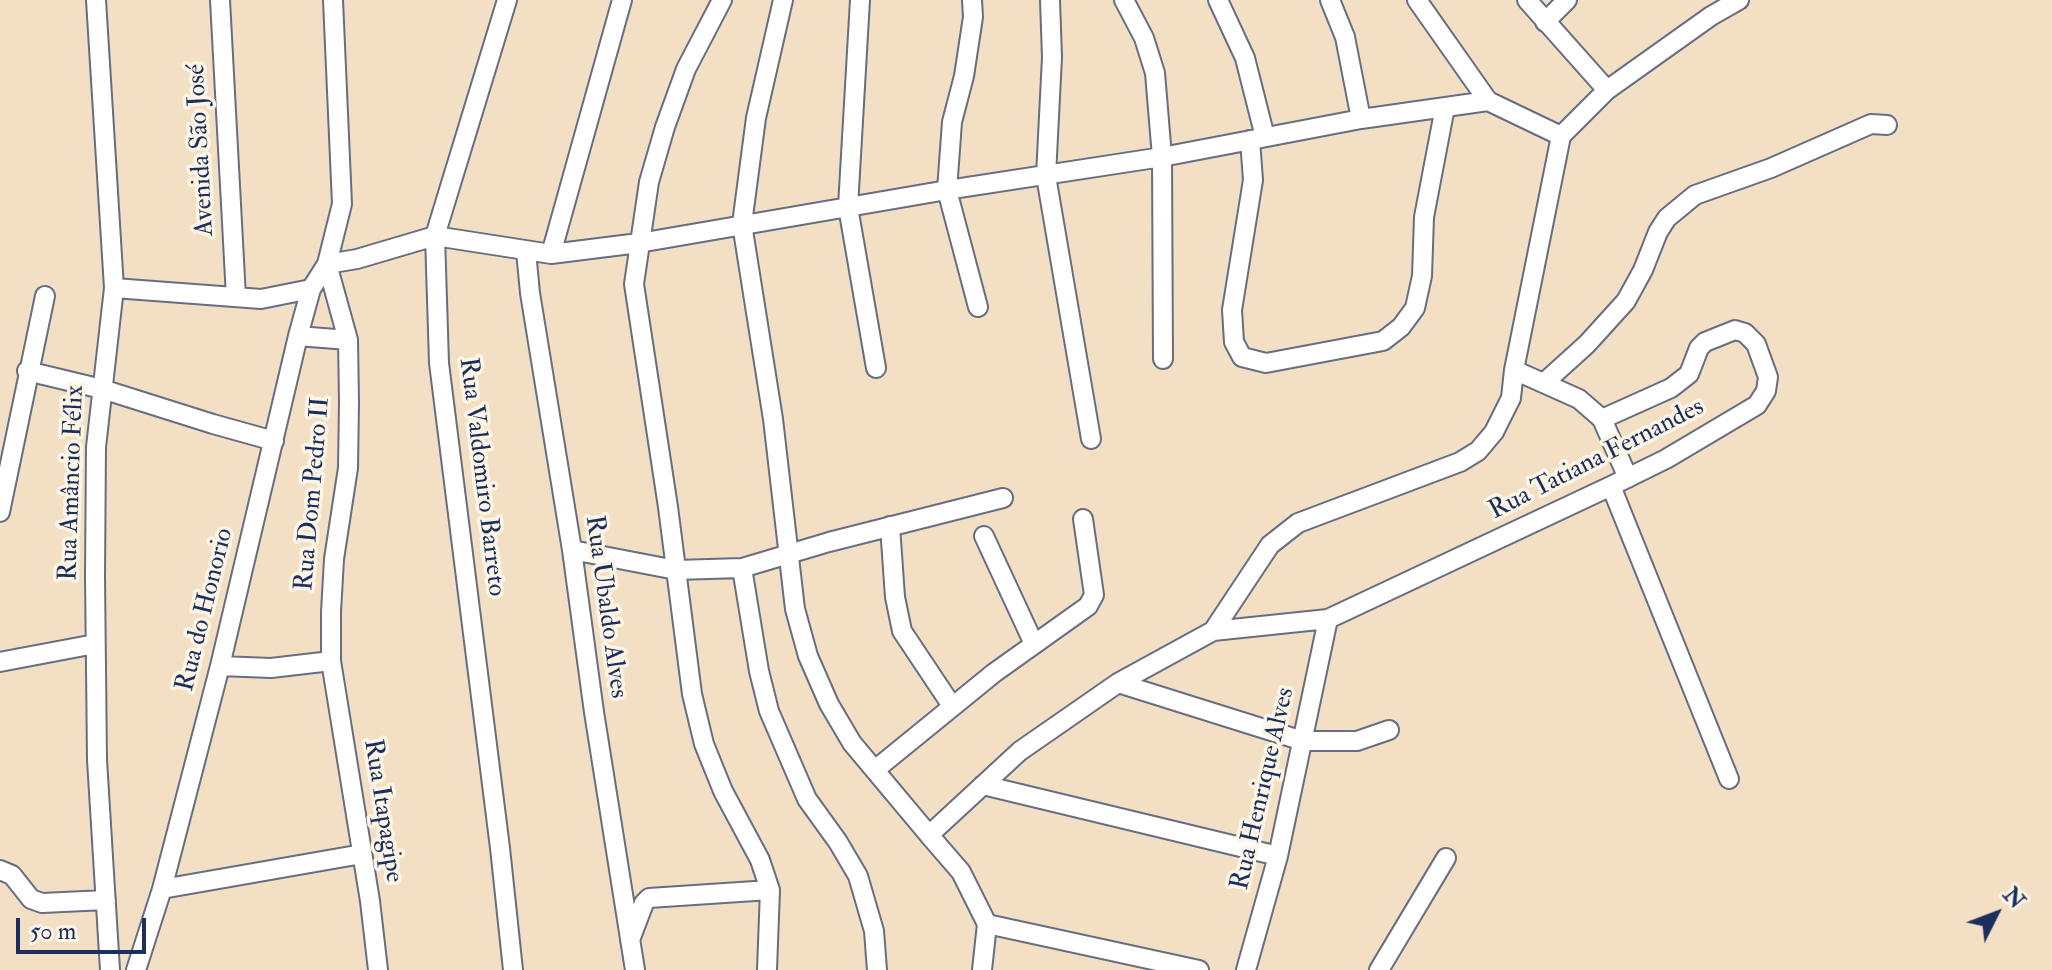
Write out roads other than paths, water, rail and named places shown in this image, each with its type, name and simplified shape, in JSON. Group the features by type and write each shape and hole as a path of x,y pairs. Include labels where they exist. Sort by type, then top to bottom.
{"street":[{"name":"Rua Amâncio Félix","path":"96,0 114,288 96,447 97,760 110,970"},
{"name":"Avenida São José","path":"220,0 236,297"},
{"name":"Rua Dom Pedro II","path":"331,661 334,559 348,468 348,340 327,264 342,204 333,0"},
{"name":"Rua Valdomiro Barreto","path":"507,0 435,236 439,363 497,817 513,970"},
{"path":"551,254 622,0"},
{"path":"722,0 686,69 665,127 649,182 634,284 692,694 704,744 723,791 760,860 770,890 767,970"},
{"path":"783,0 756,118 742,224 773,419 795,609 808,656 836,717 852,743 961,872 987,924 982,970"},
{"path":"860,0 848,207 876,368"},
{"path":"972,0 973,17 964,76 952,122 947,190 978,307"},
{"path":"1050,0 1052,57 1046,176 1091,439"},
{"path":"1124,0 1144,38 1155,73 1162,157 1163,359"},
{"path":"1218,0 1245,58 1257,139 1232,310 1234,342 1242,357 1266,363 1383,341 1401,327 1415,308 1422,276 1424,217 1445,107"},
{"path":"1330,0 1345,37 1361,119"},
{"path":"1417,0 1488,101 1561,136"},
{"path":"1527,0 1607,90"},
{"path":"1545,22 1567,0"},
{"path":"929,835 1020,751 1118,683 1213,631 1270,545 1298,523 1460,462 1478,451 1494,432 1511,398 1561,136 1607,90 1711,16 1739,0"},
{"path":"327,264 357,259 435,236 551,254 639,243 1162,157 1361,119 1488,101"},
{"path":"1545,382 1587,344 1626,301 1667,218 1695,195 1771,168 1871,124 1887,125"},
{"name":"Rua Ubaldo Alves","path":"526,251 635,970"},
{"name":"Rua do Honorio","path":"138,962 162,889 220,666 298,336 311,289 327,264"},
{"path":"114,288 261,299 311,289"},
{"path":"0,512 45,296"},
{"name":"Rua Tatiana Fernandes","path":"1213,631 1328,619 1666,459 1757,405 1766,391 1768,377 1756,344 1745,333 1735,330 1721,334 1699,348 1686,378 1671,388 1602,419"},
{"path":"298,336 348,340"},
{"path":"1514,370 1579,399 1602,419 1620,482 1729,779"},
{"path":"27,371 102,389 274,441"},
{"path":"572,550 676,570 742,568 787,553 1003,498"},
{"path":"876,769 952,706 1083,611 1094,595 1083,519"},
{"path":"890,526 895,597 902,631 952,706"},
{"path":"984,536 1034,644"},
{"path":"742,568 759,671 769,711 807,799 858,876 874,931 877,970"},
{"name":"Rua Henrique Alves","path":"1246,970 1278,856 1328,619"},
{"path":"0,662 95,644"},
{"path":"220,666 271,668 331,661"},
{"name":"Rua Itapagipe","path":"331,661 378,970"},
{"path":"1118,683 1303,741 1357,741 1389,730"},
{"path":"983,785 1278,856"},
{"path":"162,889 362,854"},
{"path":"1379,970 1446,858"},
{"path":"0,870 12,875 28,896 42,903 106,900"},
{"path":"630,940 644,903 649,898 770,890"},
{"path":"987,924 1199,970"},
{"path":"109,948 138,962"}]}
